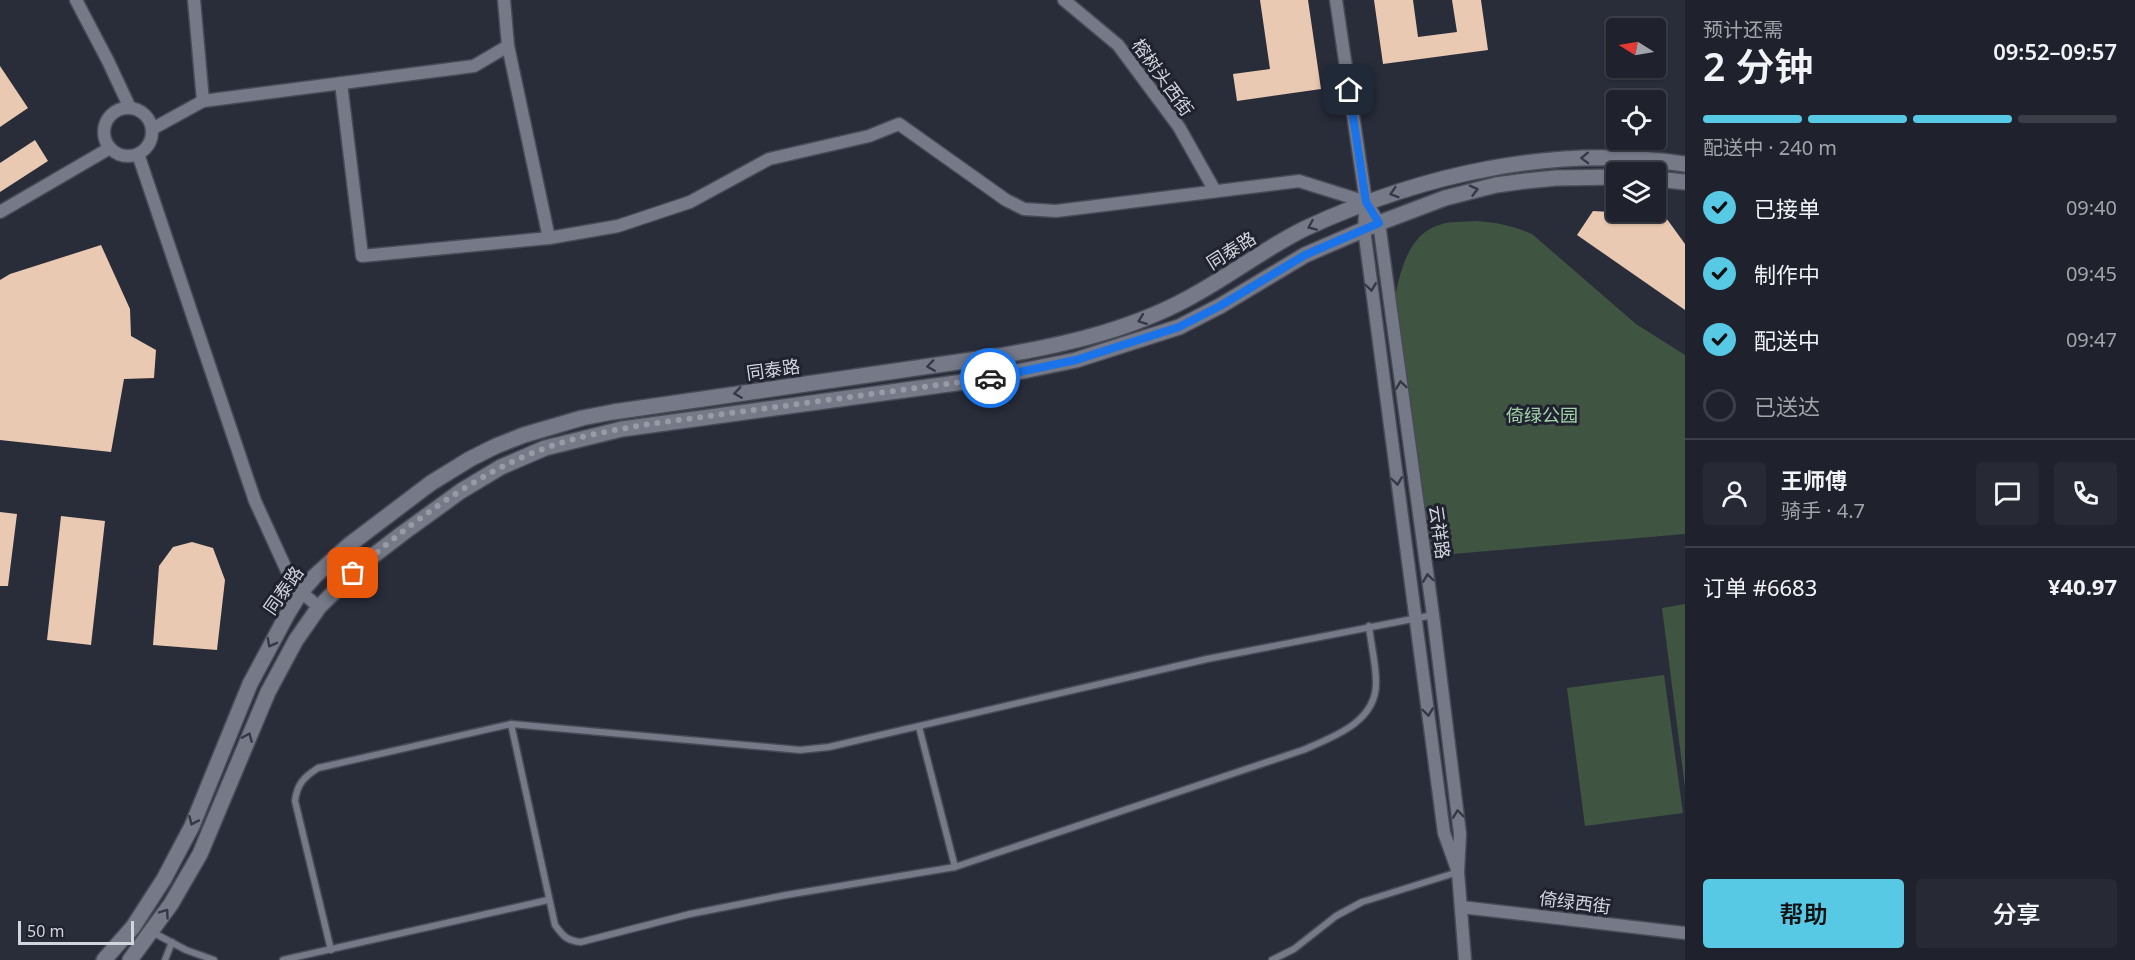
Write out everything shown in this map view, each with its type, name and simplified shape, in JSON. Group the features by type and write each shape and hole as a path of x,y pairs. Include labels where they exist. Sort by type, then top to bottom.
{"main road":[{"name":"同泰路","path":"104,960 133,927 177,856 207,792 250,684 301,592 349,545 432,483 470,459 524,435 582,418 645,406 999,356 1105,333 1177,304 1296,234 1366,202 1453,176 1551,160 1622,158 1685,164"},
{"name":"同泰路","path":"130,960 171,904 200,854 267,692 296,640 319,607 365,562 444,503 501,467 545,448 622,429 978,380 1076,360 1150,338 1190,322 1305,255 1364,229 1445,198 1496,185 1556,178 1606,177"},
{"path":"1666,180 1685,182"}],"street":[{"path":"76,0 130,108"},
{"path":"194,0 203,101"},
{"path":"504,0 508,46 549,238"},
{"name":"榕树头西街","path":"1064,0 1118,45 1179,127 1215,191"},
{"path":"341,83 362,256 549,238 618,226 690,202 769,159 869,136 899,124 997,194 1024,209 1056,211 1299,181 1366,202 1336,0"},
{"path":"152,129 203,101 474,66 508,46"},
{"path":"130,108 145,115 152,129 149,144 138,154 123,156 110,148 104,134 108,118 114,112 130,108"},
{"path":"0,212 110,148"},
{"path":"138,154 255,501 287,571 301,592 319,607"},
{"name":"云祥路","path":"1366,202 1379,223 1433,615 1460,834 1458,872 1465,960"},
{"name":"云祥路","path":"1366,202 1364,229 1444,833 1458,872"},
{"name":"倚绿西街","path":"1461,907 1685,933"}],"lane":[{"path":"332,950 296,801 297,790 303,778 318,768 511,724 800,750 829,747 1207,659 1433,615"},
{"path":"511,724 555,925 570,941 581,942 765,899 955,867 1292,753 1342,733 1357,722 1375,696 1376,682 1369,627"},
{"path":"920,727 955,867"},
{"path":"1272,960 1294,948 1336,916 1362,902 1458,872"},
{"path":"283,960 548,900"},
{"path":"152,932 186,950 214,960"},
{"path":"165,960 172,942"}],"green space":[{"name":"倚绿公园","path":"1476,221 1504,225 1532,234 1636,324 1685,355 1685,534 1429,556 1395,298 1403,265 1420,236 1443,224"},
{"path":"1685,604 1685,787 1662,608"},
{"path":"1664,675 1683,813 1585,826 1567,688"}],"building":[{"path":"1260,0 1308,0 1321,89 1237,101 1233,74 1270,69"},
{"path":"1374,0 1413,0 1418,37 1457,32 1452,0 1481,0 1488,50 1383,64"},
{"path":"0,66 28,108 0,127"},
{"path":"35,140 48,161 0,192 0,163"},
{"path":"1593,211 1606,212 1606,222 1666,222 1666,218 1685,244 1685,310 1577,235"},
{"path":"101,245 130,309 131,336 156,350 154,378 124,379 111,452 0,440 0,280 10,274"},
{"path":"0,512 17,514 8,586 0,586"},
{"path":"61,516 105,521 91,645 47,640"},
{"path":"192,542 213,548 225,580 217,650 153,645 159,566 173,547"}],"way so far":[{"path":"353,573 461,491 501,467 545,448 597,434 650,424 990,378"}],"route":[{"path":"990,378 1076,360 1179,327 1201,317 1305,255 1379,223 1366,202 1349,90"}]}
